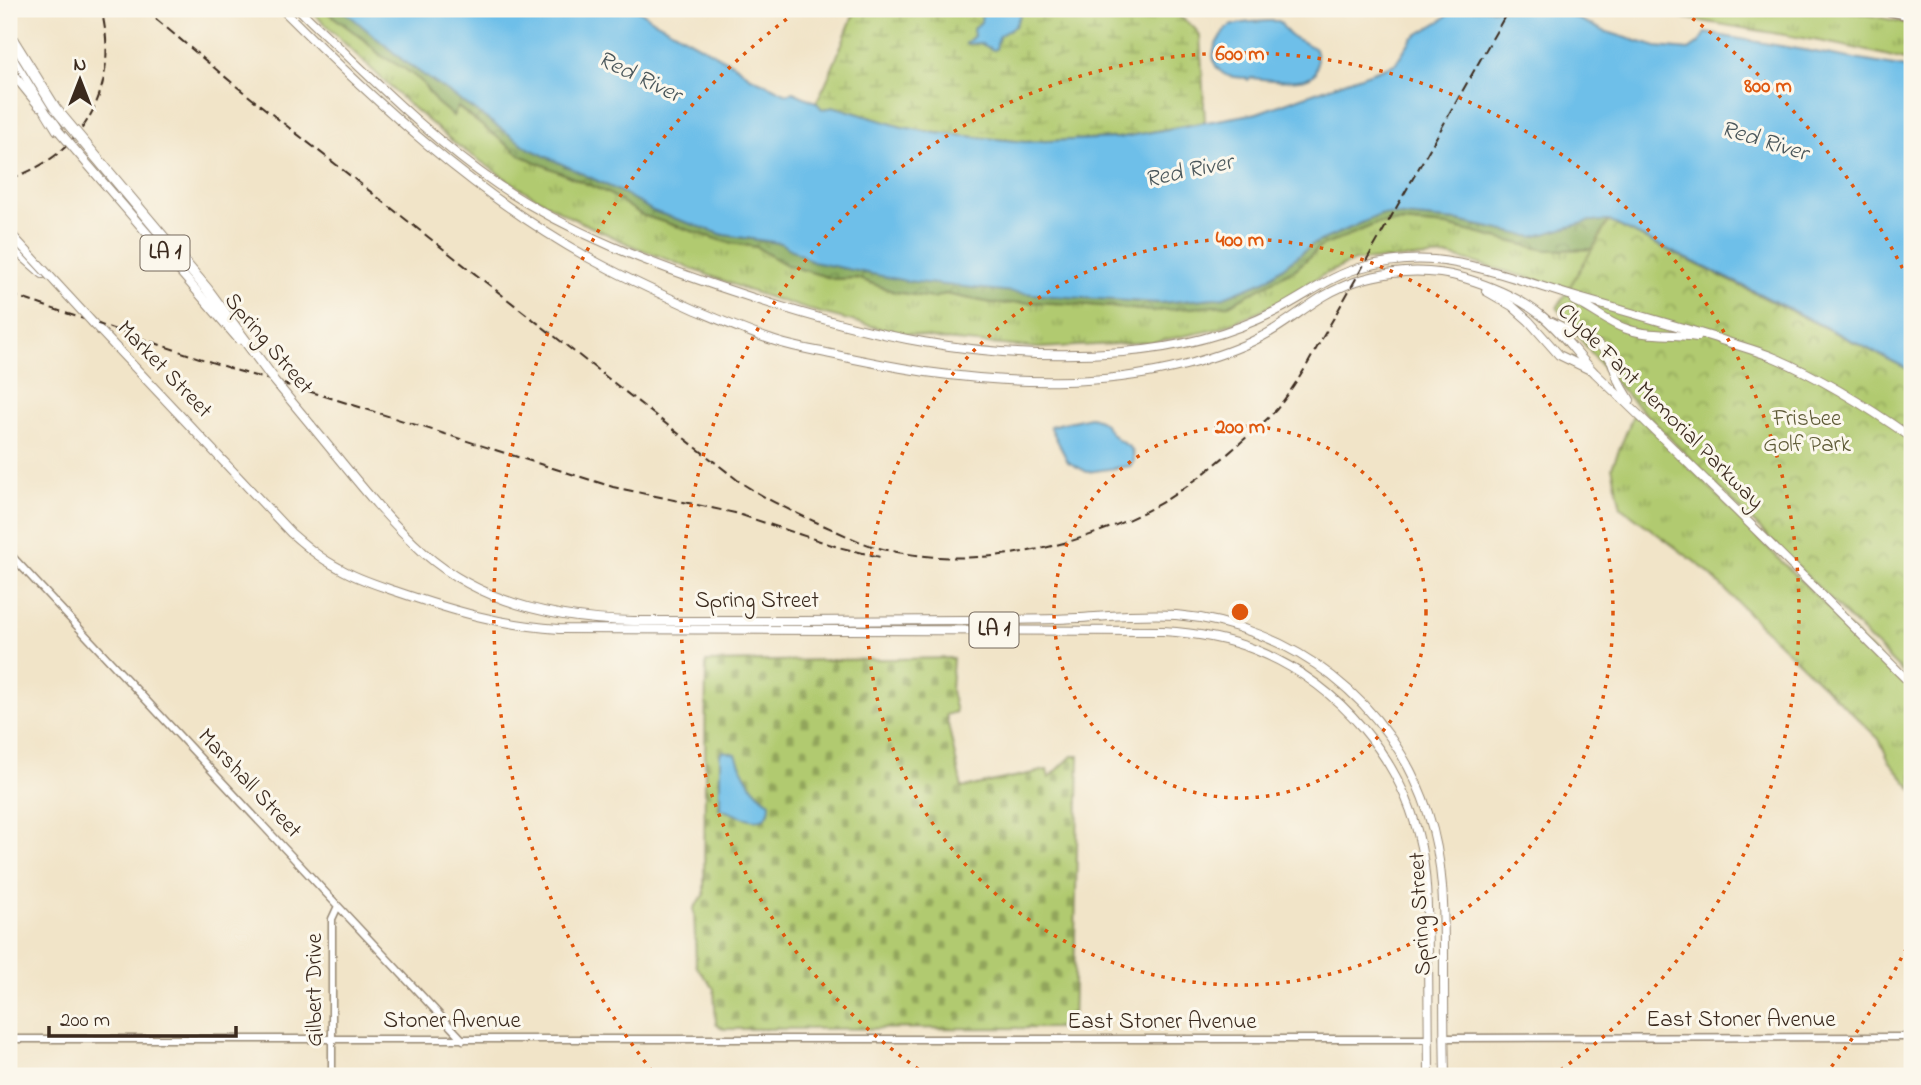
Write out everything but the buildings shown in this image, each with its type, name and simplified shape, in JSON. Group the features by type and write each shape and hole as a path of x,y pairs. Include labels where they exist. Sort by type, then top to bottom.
{"highway":[{"path":"9,32 23,69 58,130"},
{"path":"9,32 55,108 207,289 272,377"},
{"path":"9,243 57,285"}],"main road":[{"name":"Clyde Fant Memorial Parkway","path":"282,9 417,135 472,181 537,226 586,257 639,284 748,332 796,347 897,367 992,380 1113,378 1183,366 1236,348 1262,337 1325,295 1354,282 1384,275 1408,272 1452,275 1505,294 1544,317 1597,374 1912,685"},
{"name":"Clyde Fant Memorial Parkway","path":"299,9 409,115 503,188 578,231 627,253 707,283 804,314 891,337 940,346 1013,354 1125,352 1172,346 1221,334 1280,309 1336,276 1366,266 1413,260 1440,261 1527,282 1768,355 1853,397 1912,438"},
{"name":"Spring Street","path":"9,69 58,130 387,514 436,562 457,577 483,590 551,613 587,619 634,621 1010,620 1164,615 1192,617 1238,627 1298,652 1356,695 1377,719 1401,753 1432,822 1441,867 1444,918 1444,1038"},
{"name":"Market Street","path":"9,232 291,534"},
{"path":"1452,275 1512,306 1559,355 1597,374"},
{"path":"1527,282 1583,304 1622,328 1644,334 1688,335 1737,345"},
{"path":"1544,317 1599,345 1606,352 1636,411"},
{"name":"Spring Street","path":"291,534 328,562 358,578 464,614 531,627 588,630 1163,631 1218,638 1269,656 1320,687 1352,716 1386,760 1410,808 1421,846 1426,888 1429,1039"},
{"path":"1429,1039 1444,1038"},
{"name":"LA 1","path":"1444,1038 1444,1076"},
{"name":"LA 1","path":"1429,1039 1429,1076"}],"street":[{"path":"1874,9 1912,17"},
{"name":"Marshall Street","path":"9,553 463,1040"},
{"name":"Gilbert Drive","path":"332,1076 332,919 338,906"},
{"name":"East Stoner Avenue","path":"1444,1038 1912,1037"},
{"name":"Stoner Avenue","path":"9,1039 895,1039"},
{"name":"East Stoner Avenue","path":"895,1039 1429,1039"}],"green space":[{"path":"309,9 323,9 365,40 380,55 405,69 421,81 436,102 453,116 457,107 522,156 608,193 642,215 726,242 756,247 787,265 834,279 857,278 895,292 933,298 945,294 997,304 1033,302 1153,311 1297,268 1320,247 1376,224 1401,222 1447,226 1545,250 1593,249 1569,289 1450,256 1354,261 1321,276 1280,302 1218,329 1154,342 1038,348 943,340 883,329 750,291 635,247 570,217 515,185 457,145 407,103"},
{"path":"323,9 343,9 405,62 530,149 623,193 653,211 724,235 780,243 813,262 1057,296 1160,303 1224,297 1266,280 1313,244 1382,214 1458,221 1533,237 1590,221 1609,221 1593,249 1546,250 1447,226 1401,222 1376,224 1320,247 1297,268 1229,305 1153,311 1033,302 997,304 945,294 933,298 895,292 857,278 834,279 787,265 756,247 726,242 642,215 608,193 522,156 458,107 453,116 436,102 421,81 380,55 365,40"},
{"path":"856,9 1172,9 1200,36 1205,122 1118,138 1025,142 936,133 902,127 836,107 822,109 816,102"},
{"path":"1640,9 1839,9 1912,24 1912,62 1845,46"},
{"name":"Frisbee Golf Park","path":"1609,221 1912,371 1912,682 1613,381 1557,308"},
{"path":"1635,411 1912,690 1912,789 1889,761 1879,739 1707,571 1621,507 1612,467"},
{"path":"953,658 951,691 956,712 946,715 962,788 1047,770 1049,778 1072,756 1079,756 1073,1028 723,1029 716,1023 714,989 696,966 694,908 704,895 706,662"}],"water":[{"name":"Red River","path":"342,9 637,9 737,66 749,76 787,94 793,92 816,102 822,109 836,107 902,127 936,133 1025,142 1118,138 1257,113 1395,64 1412,38 1442,20 1454,9 1557,9 1604,31 1656,47 1689,50 1699,43 1706,33 1912,69 1912,371 1609,221 1590,221 1533,237 1458,221 1382,214 1313,244 1266,280 1224,297 1160,303 1052,296 906,281 813,262 780,243 724,235 653,211 623,193 530,149 405,62"},
{"path":"982,9 1023,9 1015,26 999,36 996,49 993,50 980,43 966,44 974,36 973,29 981,22"},
{"path":"1279,21 1290,35 1315,49 1317,66 1311,76 1296,80 1248,80 1226,75 1219,70 1213,55 1225,30 1248,22"},
{"path":"1090,417 1104,423 1117,439 1131,449 1134,461 1130,466 1087,472 1068,462 1050,426"},
{"path":"723,751 736,754 749,781 758,793 770,802 765,818 751,819 720,809 720,754"}],"railway":[{"path":"9,179 36,168 58,153 77,135 91,114 101,90 106,65 106,37 101,9"},
{"path":"144,9 236,86 740,482 781,506 865,544 915,555 952,558 990,556 1064,543 1100,532 1134,517 1194,481 1272,414 1307,365 1509,9"},
{"path":"9,294 238,371 613,487 735,513 838,547 880,557"}]}
